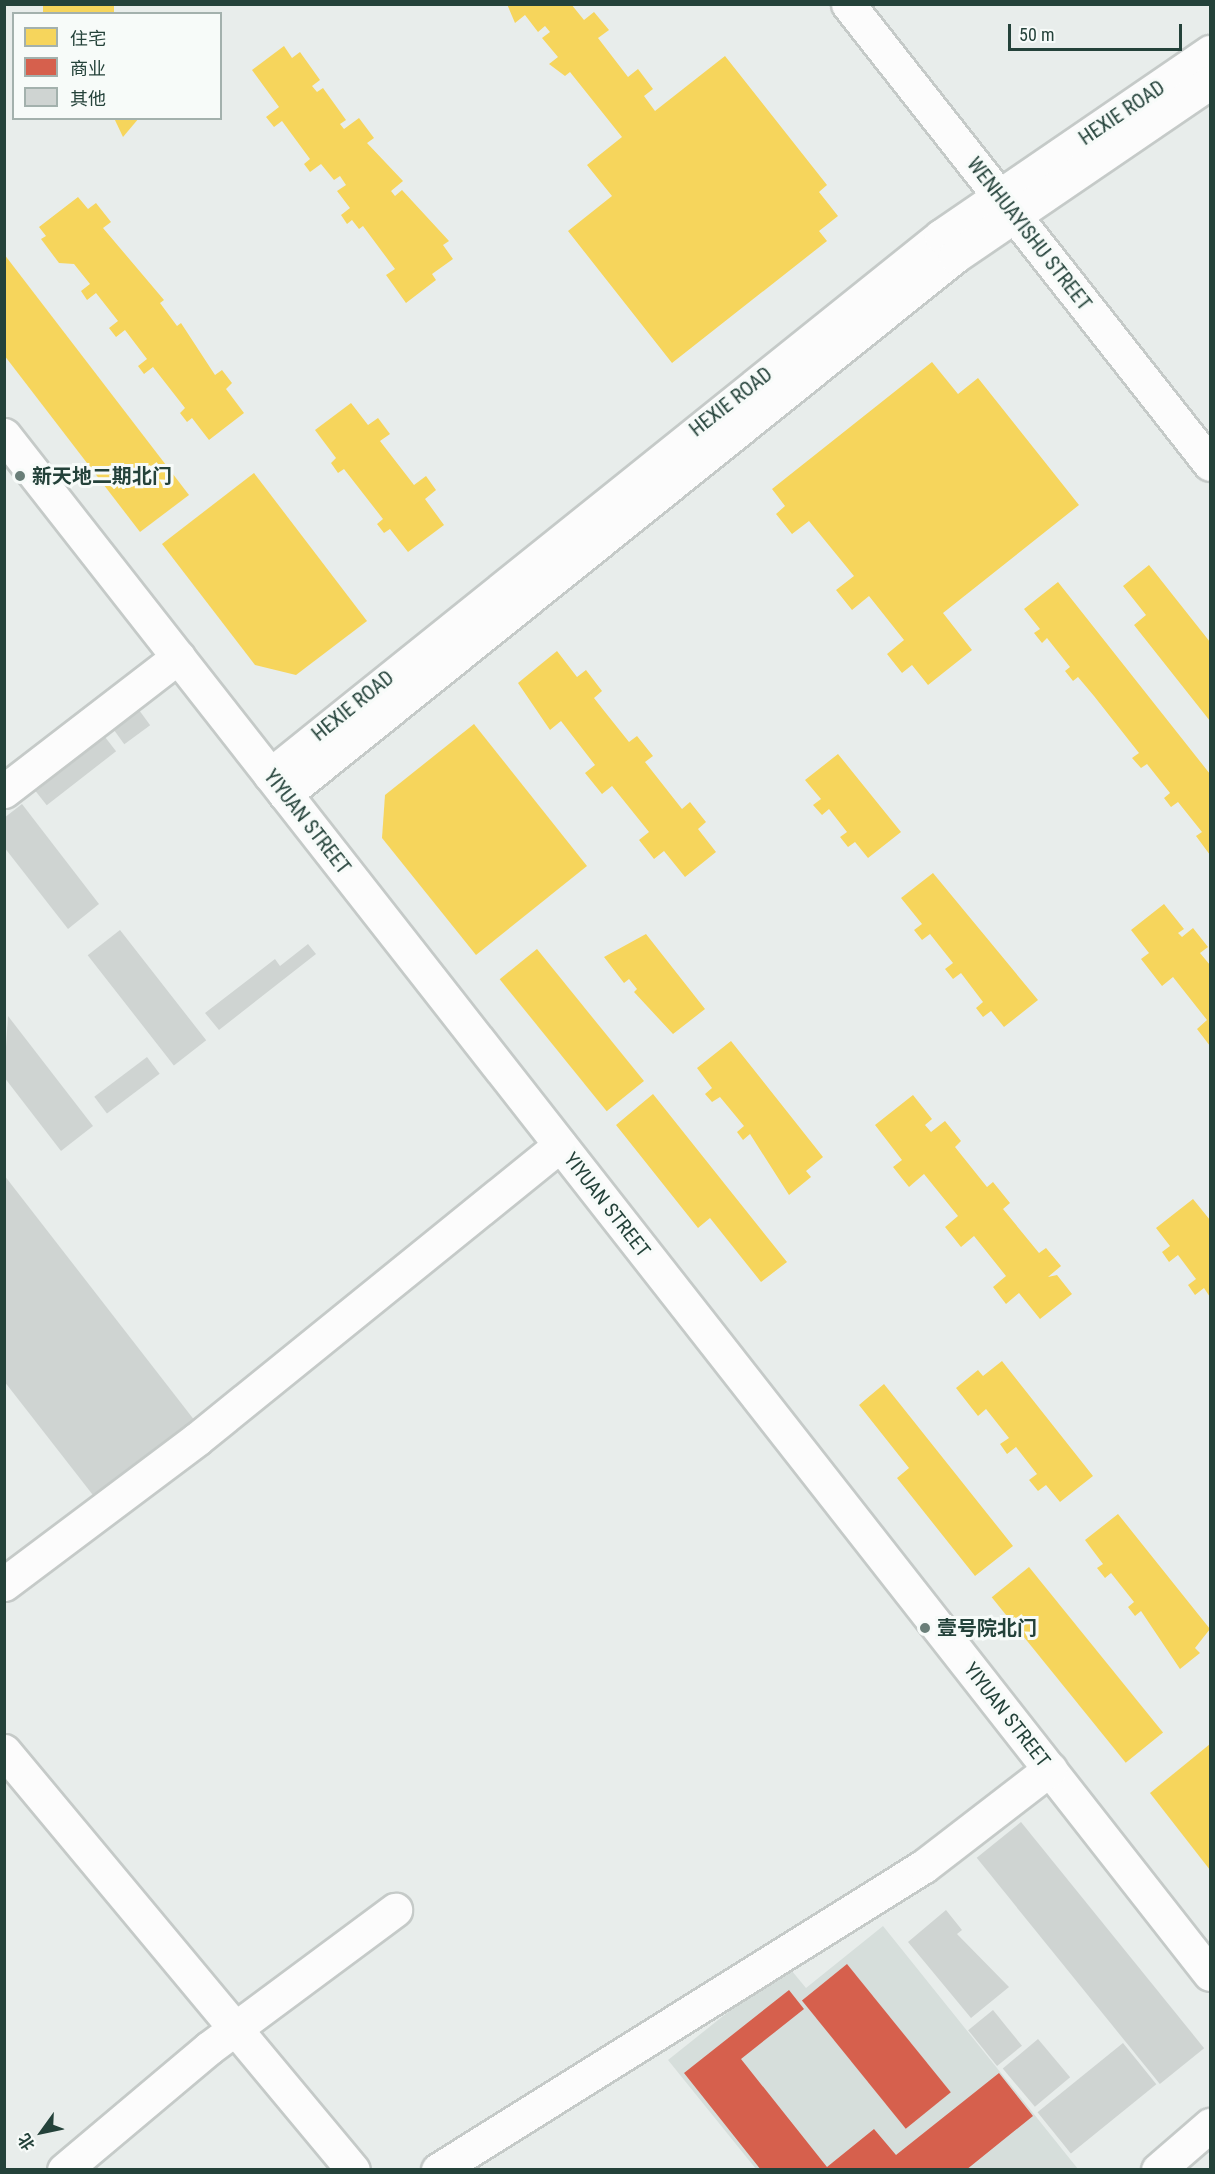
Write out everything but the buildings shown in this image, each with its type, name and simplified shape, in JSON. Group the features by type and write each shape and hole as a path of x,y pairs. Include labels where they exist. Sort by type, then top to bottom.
{"street":[{"name":"WENHUAYISHU STREET","path":"848,4 1210,464"},
{"name":"HEXIE ROAD","path":"277,784 566,563 1006,205 1210,52"},
{"name":"HEXIE ROAD","path":"1006,205 1210,82"},
{"name":"YIYUAN STREET","path":"4,435 1210,1974"},
{"path":"4,791 178,657"},
{"path":"4,1584 197,1439 560,1145"},
{"path":"4,1751 352,2169"},
{"path":"438,2169 924,1866 1050,1769"},
{"path":"64,2169 236,2029 395,1910"},
{"path":"1158,2169 1210,2126"}],"shaded area":[{"path":"883,1926 1078,2169 756,2169 668,2060 787,1965 806,1988"}],"place":[{"name":"新天地二期北门","path":"20,476"},
{"name":"壹号院北门","path":"925,1628"}]}
